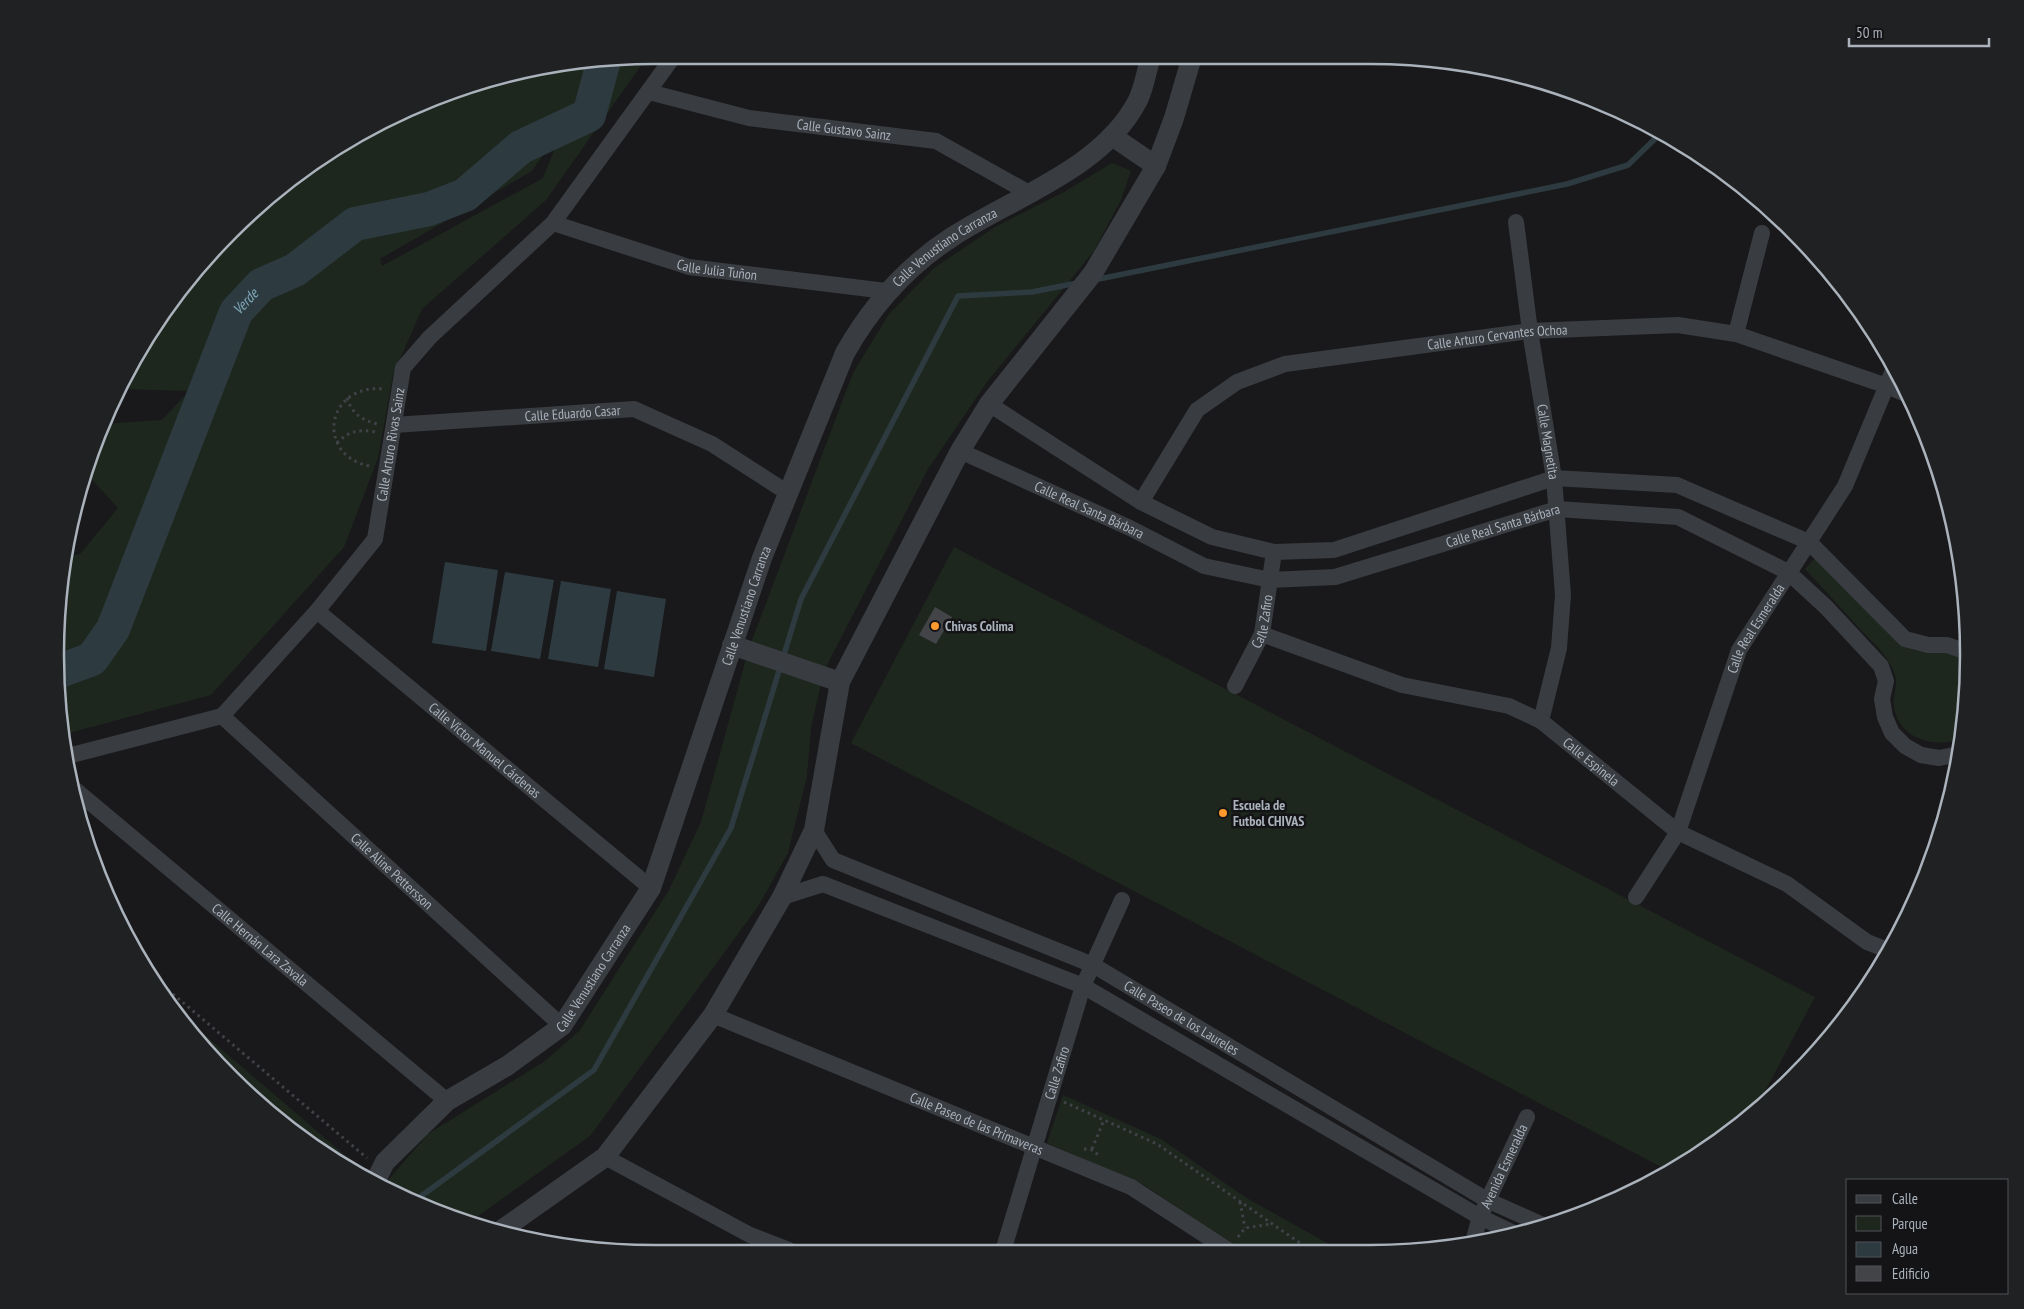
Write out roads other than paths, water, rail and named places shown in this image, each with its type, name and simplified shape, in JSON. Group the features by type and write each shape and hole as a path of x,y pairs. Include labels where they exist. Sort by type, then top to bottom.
{"street":[{"name":"Calle Arturo Rivas Sainz","path":"222,716 318,611 375,539 403,368 430,337 553,223 668,64"},
{"name":"Calle Venustiano Carranza","path":"378,1176 385,1162 447,1101 507,1066 562,1026 651,888 762,558 845,353 860,327 886,291 917,262 952,237 1084,163 1112,136 1138,100 1149,64"},
{"path":"507,1226 605,1157 712,1015 782,898 814,830 840,682 960,451 989,404 1077,296 1093,273 1156,166 1174,118 1190,64"},
{"name":"Calle Gustavo Sainz","path":"649,92 749,118 936,141 1029,193"},
{"path":"1112,136 1156,166"},
{"name":"Calle Magnetita","path":"1516,222 1530,331 1554,478 1563,595 1559,648 1541,722"},
{"name":"Calle Julia Tuñon","path":"553,223 689,267 886,291"},
{"path":"1736,334 1762,233"},
{"name":"Calle Arturo Cervantes Ochoa","path":"1141,502 1197,410 1237,382 1285,364 1530,331 1678,325 1736,334 1898,391"},
{"name":"Calle Real Esmeralda","path":"1636,897 1678,832 1739,650 1845,486 1891,377"},
{"name":"Calle Real Santa Bárbara","path":"989,404 1141,502 1212,537 1274,552 1334,550 1554,478 1677,485 1809,542 1905,640 1928,645 1947,645 1960,650"},
{"name":"Calle Eduardo Casar","path":"394,425 634,409 712,444 788,494"},
{"name":"Calle Real Santa Bárbara","path":"960,451 1130,528 1204,566 1270,580 1335,577 1557,509 1678,517 1788,572 1826,607 1881,666 1886,681 1882,698 1885,717 1892,733 1905,746 1921,754 1939,758 1951,756"},
{"name":"Calle Zafiro","path":"1234,686 1262,634 1274,552"},
{"name":"Calle Víctor Manuel Cárdenas","path":"318,611 651,888"},
{"name":"Calle Espinela","path":"1262,634 1402,685 1509,706 1541,722 1678,832 1787,884 1867,942 1882,948"},
{"path":"732,645 840,682"},
{"path":"73,755 222,716"},
{"name":"Calle Aline Pettersson","path":"222,716 562,1026"},
{"name":"Calle Hernán Lara Zavala","path":"81,795 447,1101"},
{"name":"Calle Paseo de los Laureles","path":"814,830 833,860 1093,965 1487,1200 1534,1221"},
{"name":"Calle Paseo de los Laureles","path":"782,898 823,884 1083,986 1480,1217 1505,1229"},
{"name":"Calle Zafiro","path":"1005,1245 1083,986 1122,900"},
{"name":"Calle Paseo de las Primaveras","path":"712,1015 1131,1187 1232,1245"},
{"name":"Avenida Esmeralda","path":"1474,1236 1487,1200 1527,1117"},
{"path":"605,1157 750,1235 776,1245"}],"water":[{"path":"445,562 498,570 486,651 432,643"},
{"path":"505,572 554,580 540,659 491,651"},
{"path":"561,581 611,589 598,667 548,659"},
{"path":"617,591 666,599 654,677 604,669"}],"waterway":[{"name":"Verde","path":"64,669 92,659 113,629 236,312 261,285 295,270 355,224 429,209 465,195 521,147 589,115 602,66"},
{"path":"1094,280 1567,184 1628,165 1656,138"},
{"path":"420,1197 594,1070 731,828 801,599 958,296 1032,292 1077,283"}],"place":[{"name":"Chivas Colima","path":"935,626"},
{"name":"Escuela de Futbol CHIVAS","path":"1223,813"}]}
